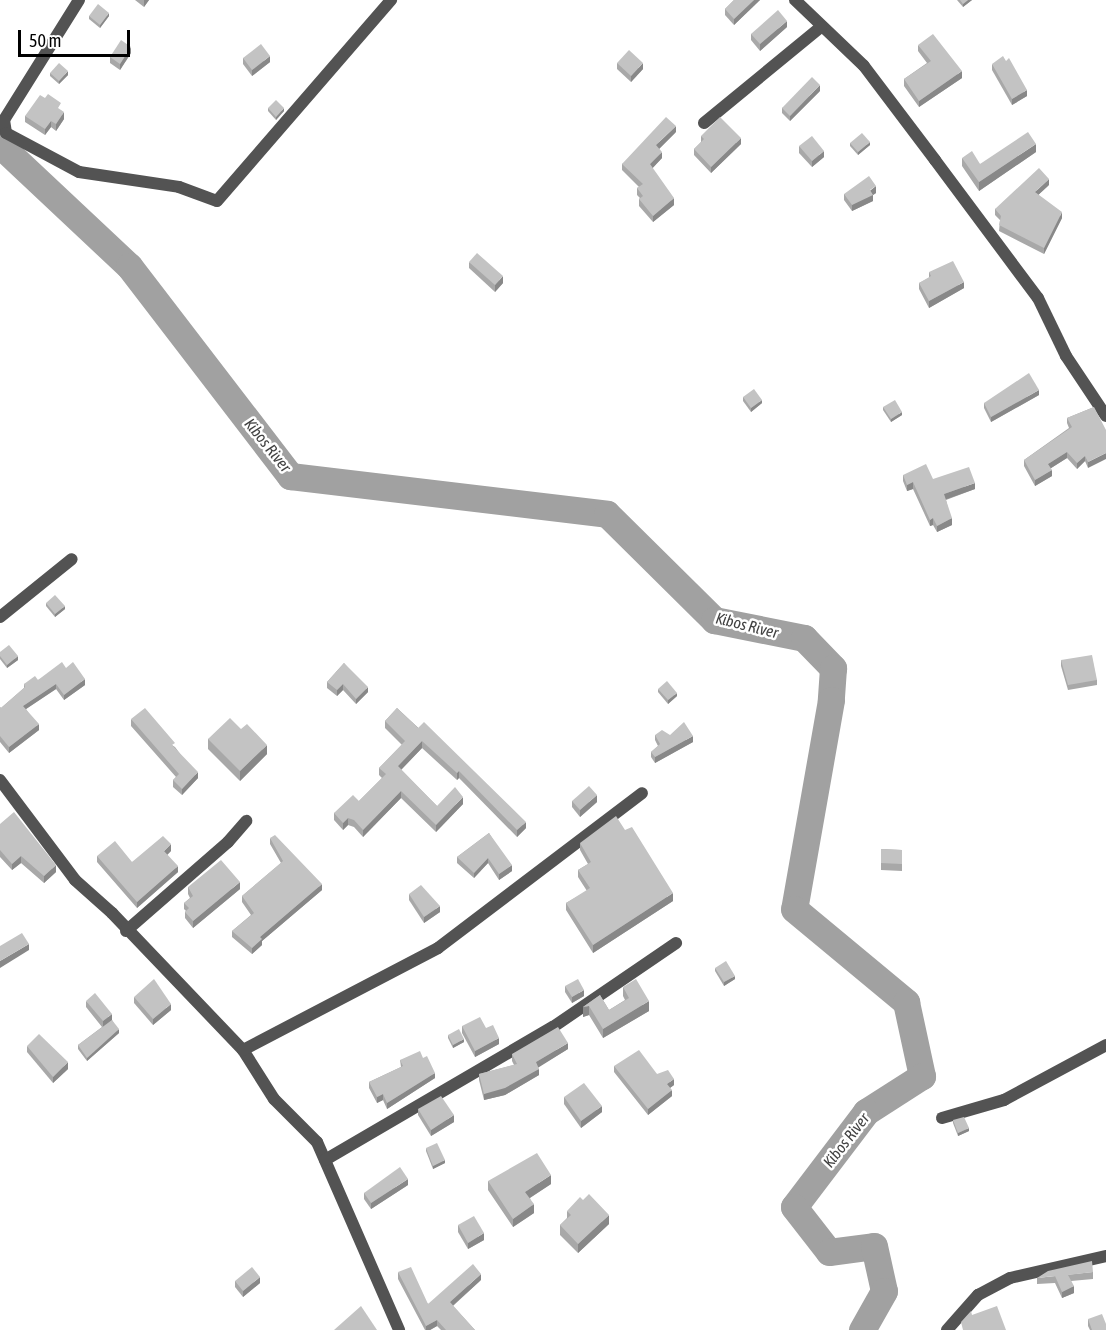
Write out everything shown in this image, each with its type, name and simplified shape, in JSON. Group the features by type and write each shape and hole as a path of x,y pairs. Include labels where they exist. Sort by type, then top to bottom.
{"street":[{"path":"79,0 4,120 6,133 79,172 179,187 217,201 391,0"},
{"path":"795,0 864,66 1038,298 1066,356 1106,416"},
{"path":"704,123 821,27"},
{"path":"0,617 72,559"},
{"path":"0,780 75,880 243,1050 274,1099 317,1142 399,1330"},
{"path":"243,1050 438,948 642,793"},
{"path":"126,931 228,842 246,821"},
{"path":"326,1160 553,1027 676,943"},
{"path":"942,1118 1012,1096 1106,1045"},
{"path":"947,1330 978,1294 1011,1278 1106,1256"}],"building":[{"path":"734,0 754,0 734,19 725,9"},
{"path":"98,4 109,13 100,25 89,16"},
{"path":"778,10 787,21 760,44 751,34"},
{"path":"933,34 962,71 919,101 904,79 931,61 918,45"},
{"path":"121,40 131,47 120,64 110,57"},
{"path":"261,44 270,56 252,70 243,58"},
{"path":"629,50 643,63 631,76 617,63"},
{"path":"1003,56 1006,61 1009,58 1027,90 1012,99 992,64"},
{"path":"59,63 68,71 59,81 50,73"},
{"path":"812,77 820,85 790,116 782,108"},
{"path":"48,94 61,103 58,108 64,112 56,124 51,121 45,129 25,116 40,95 45,98"},
{"path":"276,100 284,108 276,117 268,108"},
{"path":"666,117 676,126 656,145 662,152 650,164 674,198 653,216 639,199 643,196 637,188 643,184 622,164"},
{"path":"720,117 741,138 711,167 694,149 704,139 701,136"},
{"path":"1028,132 1036,144 979,182 962,158 972,151 980,164"},
{"path":"862,133 870,142 858,152 850,143"},
{"path":"812,136 824,151 812,161 799,146"},
{"path":"1039,168 1049,179 1035,192 1062,212 1044,248 999,225 1001,216 995,209"},
{"path":"869,176 876,186 870,190 873,195 852,205 844,194"},
{"path":"477,253 503,276 495,285 469,262"},
{"path":"953,261 964,282 929,301 919,283 931,276 929,272"},
{"path":"1029,373 1039,390 991,417 984,403"},
{"path":"754,389 762,400 751,408 743,397"},
{"path":"895,400 902,412 891,419 883,407"},
{"path":"1094,407 1106,430 1106,453 1088,462 1085,456 1077,463 1067,452 1048,464 1052,470 1035,480 1024,460 1072,427 1067,418"},
{"path":"926,464 933,479 969,467 975,483 944,494 952,518 937,526 933,518 930,520 913,482 907,485 903,475"},
{"path":"55,595 65,606 55,614 46,603"},
{"path":"9,645 18,656 7,665 0,656 0,652"},
{"path":"1092,655 1097,680 1068,685 1061,660"},
{"path":"62,662 66,668 73,662 85,679 64,695 56,684 23,706 39,724 9,747 0,736 0,707 35,676 38,680"},
{"path":"344,663 368,687 356,699 343,684 337,690 327,682"},
{"path":"667,681 677,693 668,700 658,689"},
{"path":"145,708 175,743 172,745 198,772 182,789 173,780 179,774 131,719"},
{"path":"397,708 418,728 424,722 526,822 517,830 459,771 457,773 422,741 398,766 437,806 455,787 463,797 436,825 401,791 363,830 354,820 348,818 343,823 334,813 353,795 359,801 386,774 379,768 405,741 385,721"},
{"path":"230,718 241,729 247,724 267,745 240,771 208,739"},
{"path":"684,722 693,736 655,757 651,752 660,744 655,735 662,730 670,735"},
{"path":"589,786 597,795 580,810 572,801"},
{"path":"14,812 56,865 44,876 21,856 12,864 0,850 0,824"},
{"path":"616,816 625,830 632,827 673,893 593,945 566,903 590,888 578,870 591,862 580,843"},
{"path":"489,833 512,865 499,874 488,858 474,873 457,857"},
{"path":"275,835 322,884 260,937 262,939 252,948 232,931 254,913 242,896 283,861 270,838"},
{"path":"163,836 171,844 164,851 178,866 137,902 97,856 115,841 132,862"},
{"path":"881,849 902,850 902,864 881,863"},
{"path":"221,860 240,882 193,921 185,912 189,908 184,903 193,896 188,887"},
{"path":"421,885 440,906 424,917 409,894"},
{"path":"22,933 29,944 0,961 0,946"},
{"path":"726,961 735,976 724,982 715,968"},
{"path":"154,979 171,1004 153,1019 134,997"},
{"path":"578,979 584,990 572,997 565,986"},
{"path":"636,979 649,1001 603,1029 589,1006 583,1007 600,995 609,1010 629,998 623,987"},
{"path":"95,993 112,1014 103,1021 86,1001"},
{"path":"480,1017 486,1028 493,1025 499,1038 475,1051 462,1026"},
{"path":"112,1020 119,1029 87,1058 78,1045"},
{"path":"558,1027 568,1043 536,1062 539,1069 505,1088 484,1094 479,1074 517,1064 512,1054"},
{"path":"459,1029 464,1039 453,1045 448,1035"},
{"path":"39,1034 68,1062 53,1077 27,1046"},
{"path":"639,1050 657,1074 668,1070 674,1079 667,1084 672,1090 648,1109 614,1066"},
{"path":"420,1051 423,1058 427,1056 435,1073 387,1103 383,1094 377,1097 369,1082 403,1066 400,1060"},
{"path":"584,1083 602,1106 581,1121 564,1097"},
{"path":"441,1096 454,1115 431,1130 418,1109"},
{"path":"964,1117 969,1128 958,1133 953,1120"},
{"path":"437,1143 445,1160 433,1166 426,1148"},
{"path":"537,1153 551,1175 525,1192 534,1204 513,1219 488,1181"},
{"path":"400,1167 408,1179 371,1203 364,1193"},
{"path":"589,1194 609,1215 578,1244 560,1225 571,1215 567,1211 580,1197 583,1200"},
{"path":"474,1216 484,1233 468,1243 458,1225"},
{"path":"1092,1261 1093,1272 1068,1275 1074,1286 1062,1292 1055,1276 1037,1278 1048,1271"},
{"path":"473,1264 481,1274 450,1302 475,1330 446,1330 437,1320 426,1326 398,1272 411,1267 428,1304"},
{"path":"252,1267 260,1277 243,1291 235,1281"},
{"path":"361,1306 377,1330 334,1330"},
{"path":"997,1306 1006,1330 963,1330 961,1322 971,1311 972,1315"},
{"path":"1102,1314 1106,1330 1092,1330 1088,1319"}],"waterway":[{"name":"Kibos River","path":"0,145 129,266 290,476 607,514 714,620 804,638 833,668 831,700 794,909 906,1002 922,1076 866,1112 794,1207 829,1252 874,1246 884,1291 862,1330"}]}
